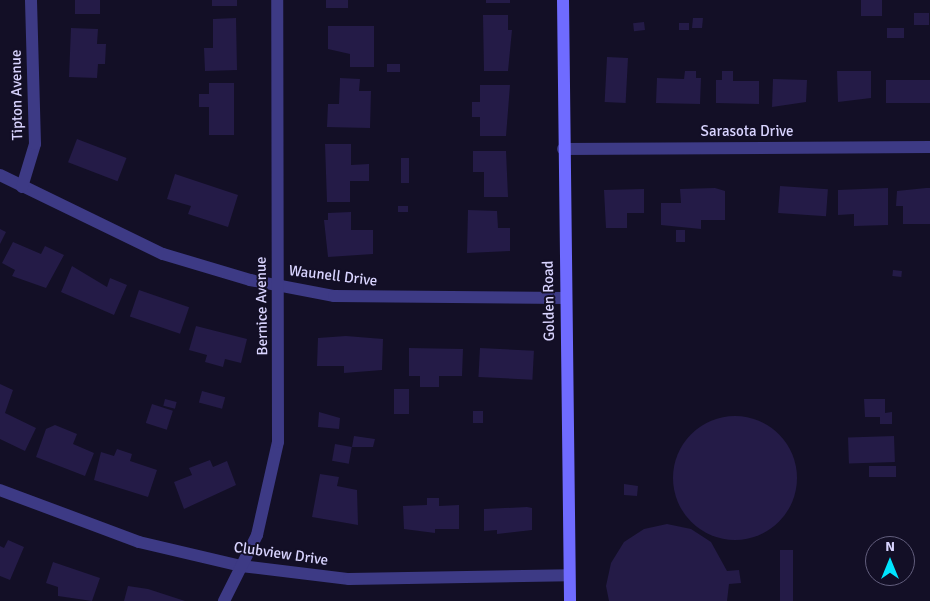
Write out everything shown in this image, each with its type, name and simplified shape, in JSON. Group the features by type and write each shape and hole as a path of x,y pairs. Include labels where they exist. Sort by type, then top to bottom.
{"street":[{"name":"Tipton Avenue","path":"22,187 35,144 31,0"},
{"name":"Bernice Avenue","path":"224,601 257,535 278,442 277,0"},
{"name":"Golden Road","path":"562,0 570,601"},
{"name":"Sarasota Drive","path":"564,149 930,147"},
{"name":"Waunell Drive","path":"0,175 163,254 277,286 334,296 400,300 566,298"},
{"name":"Clubview Drive","path":"0,490 140,542 241,566 349,579 569,575"}],"building":[{"path":"75,0 100,0 100,14 75,14"},
{"path":"212,0 237,0 237,6 212,6"},
{"path":"326,0 348,0 348,8 326,8"},
{"path":"486,0 510,0 510,3 486,3"},
{"path":"861,0 882,0 882,16 861,16"},
{"path":"914,13 929,13 929,25 914,25"},
{"path":"483,15 508,15 508,30 512,30 508,71 484,71"},
{"path":"236,18 237,70 205,71 204,48 213,48 213,19"},
{"path":"693,18 703,18 702,28 692,28"},
{"path":"644,22 645,30 634,31 633,23"},
{"path":"679,23 689,23 689,30 679,30"},
{"path":"328,26 374,26 374,67 350,67 350,54 328,49"},
{"path":"71,28 98,29 97,44 106,44 105,64 98,64 97,78 69,77"},
{"path":"887,28 904,28 904,38 887,38"},
{"path":"607,57 628,58 626,103 605,102"},
{"path":"387,64 400,64 400,72 387,72"},
{"path":"685,71 696,71 696,78 701,78 700,104 656,103 657,78 684,79"},
{"path":"722,71 733,71 733,81 759,81 759,104 716,103 716,80 722,80"},
{"path":"837,71 871,71 871,98 838,102"},
{"path":"340,78 360,79 359,91 371,91 370,128 327,127 328,104 339,104"},
{"path":"773,79 807,80 806,102 772,107"},
{"path":"886,80 930,80 930,103 886,103"},
{"path":"209,83 234,83 234,135 209,135 209,107 199,107 199,94 209,94"},
{"path":"480,85 510,85 506,136 480,136 480,117 472,117 472,102 480,102"},
{"path":"77,139 126,158 118,181 68,162"},
{"path":"325,144 351,144 351,165 369,164 369,181 350,181 350,202 327,202"},
{"path":"473,151 506,151 508,197 484,197 484,172 473,172"},
{"path":"401,158 409,158 409,183 401,183"},
{"path":"175,174 238,195 228,227 188,214 191,206 167,199"},
{"path":"780,186 828,189 826,216 778,213"},
{"path":"715,188 725,191 725,220 701,220 701,229 661,225 661,203 681,203 680,189"},
{"path":"888,188 888,225 854,226 854,214 838,215 838,190"},
{"path":"930,188 930,224 903,224 903,206 896,206 897,191"},
{"path":"644,189 644,213 627,213 627,228 606,228 604,190"},
{"path":"398,206 408,206 408,212 398,212"},
{"path":"468,210 497,211 498,228 510,228 510,251 467,253"},
{"path":"351,212 351,230 373,230 373,254 328,257 324,220 328,220 328,213"},
{"path":"0,229 6,232 0,244"},
{"path":"676,230 685,230 685,242 676,242"},
{"path":"13,242 41,254 45,246 64,255 46,288 12,276 15,270 2,263"},
{"path":"72,266 107,287 110,278 127,285 114,315 61,292"},
{"path":"893,270 902,271 901,277 892,276"},
{"path":"139,290 189,307 180,334 130,316"},
{"path":"196,326 247,339 241,363 225,359 223,367 205,362 207,355 189,350"},
{"path":"346,336 383,339 382,370 344,373 344,366 317,366 318,338"},
{"path":"409,348 463,349 462,376 439,376 439,387 420,387 420,376 409,376"},
{"path":"480,348 534,351 532,380 478,377"},
{"path":"0,384 13,390 5,413 36,428 25,451 0,439"},
{"path":"394,389 409,389 409,414 394,414"},
{"path":"202,391 225,397 222,409 199,403"},
{"path":"165,399 177,402 175,409 163,406"},
{"path":"864,399 885,399 885,413 892,412 892,424 880,424 880,417 865,417"},
{"path":"152,404 173,411 167,430 146,423"},
{"path":"473,411 483,411 483,423 473,423"},
{"path":"319,412 340,418 339,429 318,427"},
{"path":"735,416 759,420 779,434 793,454 797,478 793,502 779,522 759,536 735,540 711,536 691,522 677,502 673,478 677,454 691,434 711,420"},
{"path":"55,425 77,434 73,444 94,453 85,476 36,457 46,429"},
{"path":"354,436 375,439 373,447 352,447"},
{"path":"894,436 895,462 849,464 848,438"},
{"path":"335,444 352,447 349,464 332,461"},
{"path":"117,449 132,454 130,461 157,470 148,497 94,480 101,452 114,456"},
{"path":"210,460 213,467 227,461 236,485 184,509 174,482 192,475 189,468"},
{"path":"869,466 896,466 896,477 869,477"},
{"path":"320,474 339,477 337,486 357,490 358,525 312,517"},
{"path":"624,484 638,486 637,496 624,495"},
{"path":"427,498 439,498 439,506 459,505 459,529 435,529 435,533 404,529 403,506 427,505"},
{"path":"532,508 532,530 497,534 497,530 484,531 484,509"},
{"path":"667,524 691,529 711,542 727,571 739,570 741,583 729,584 727,601 609,601 606,586 611,563 624,542 644,529"},
{"path":"8,540 24,547 10,580 0,576 0,546 4,548"},
{"path":"780,550 793,550 793,601 780,601"},
{"path":"53,562 100,578 92,601 58,596 58,587 46,583"},
{"path":"128,586 148,589 185,601 124,601"}]}
